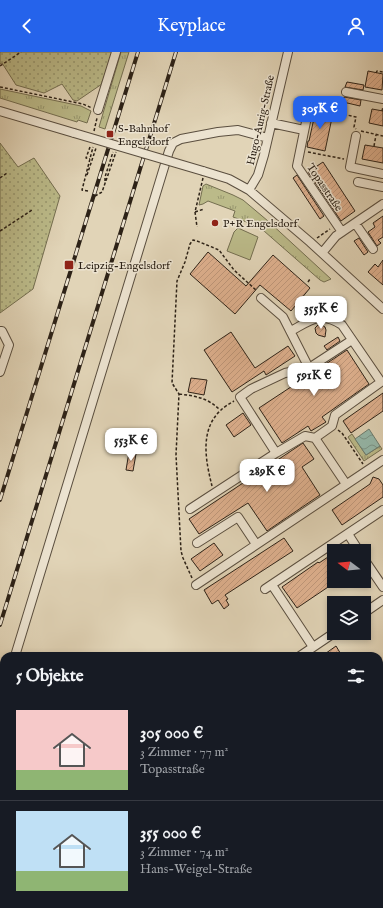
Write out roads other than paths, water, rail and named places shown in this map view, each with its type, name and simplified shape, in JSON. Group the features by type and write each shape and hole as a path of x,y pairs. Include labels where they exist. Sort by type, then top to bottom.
{"street":[{"path":"98,110 116,52"},
{"name":"Hugo-Aurig-Straße","path":"249,190 258,175 288,52"},
{"path":"346,92 383,99"},
{"path":"0,111 229,179 249,190 268,205 383,309"},
{"name":"Topasstraße","path":"307,117 297,166 342,232"},
{"path":"271,123 304,130"},
{"path":"16,652 168,151 173,143 181,139 218,132 238,130 268,138"},
{"path":"356,136 350,167 383,174"},
{"path":"358,182 383,187"},
{"path":"322,253 336,236 383,204"},
{"path":"355,223 373,249"},
{"path":"261,298 283,317 309,368"},
{"path":"291,331 314,318 335,320 342,325 381,382 335,415 332,426 315,438"},
{"path":"0,331 9,345 0,372"},
{"path":"276,453 240,397 251,389 285,373 309,368 352,340"},
{"path":"190,509 305,436 315,438 346,484"},
{"path":"196,585 383,460"},
{"path":"313,647 268,587 383,510"},
{"path":"197,543 238,517 256,544"},
{"path":"348,534 354,544"},
{"path":"371,569 383,587"},
{"path":"371,608 383,600"},
{"path":"306,652 327,638"}],"water":[{"path":"369,429 380,446 366,455 355,439"}],"railway":[{"path":"0,500 138,52"},
{"path":"0,625 176,52"}],"place":[{"name":"S-Bahnhof Engelsdorf","path":"110,134"},
{"name":"P+R Engelsdorf","path":"215,223"},
{"name":"Leipzig-Engelsdorf","path":"69,265"}]}
